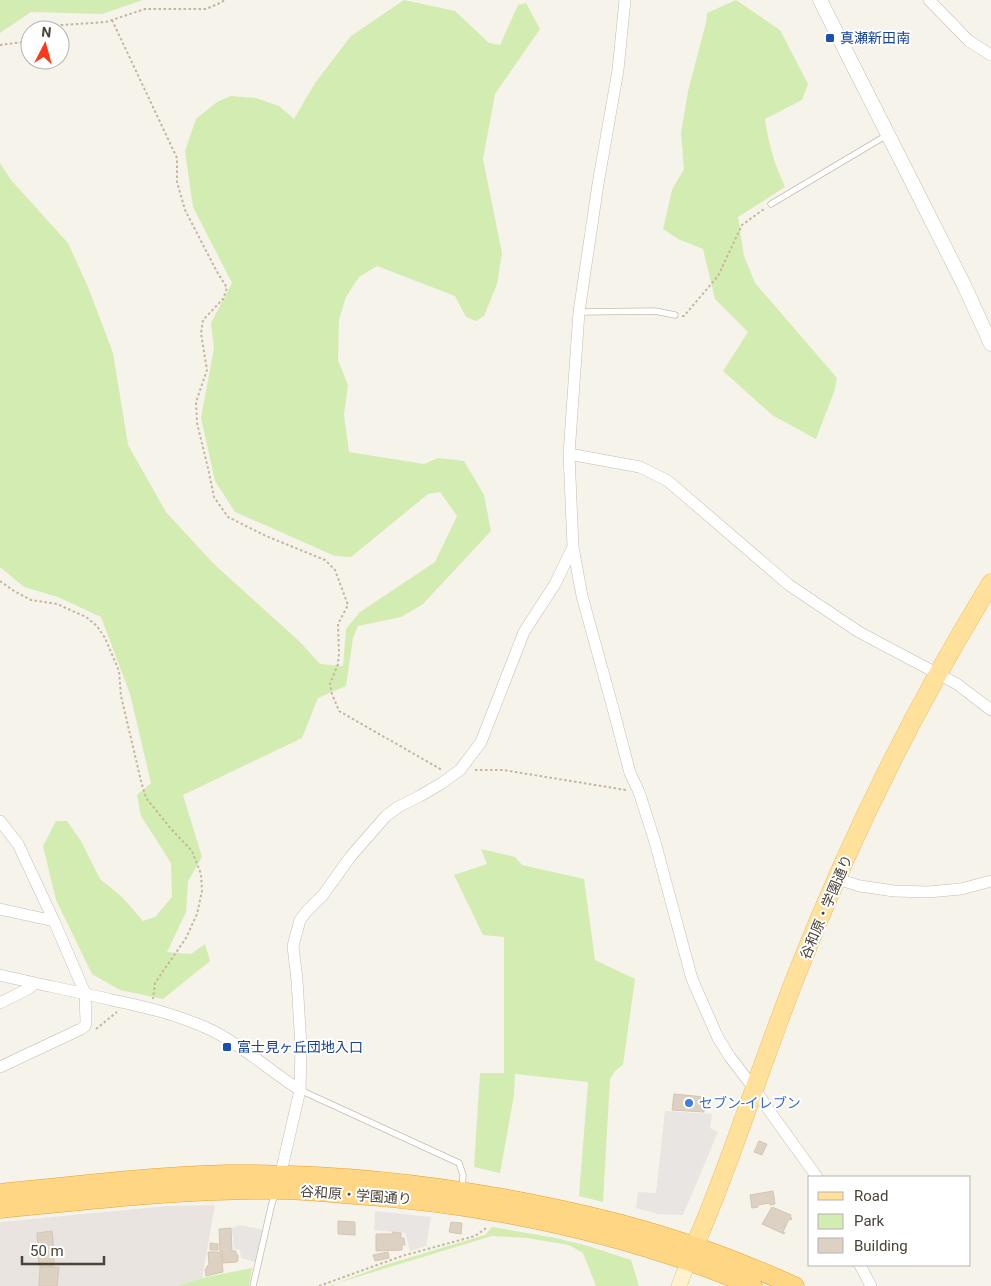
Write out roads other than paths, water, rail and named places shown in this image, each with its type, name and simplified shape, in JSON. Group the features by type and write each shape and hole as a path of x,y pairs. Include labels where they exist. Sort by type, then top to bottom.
{"highway":[{"name":"谷和原・学園通り","path":"0,1193 164,1177 226,1174 493,1211 576,1229 658,1252 692,1254"},
{"name":"谷和原・学園通り","path":"0,1209 279,1182 314,1175 371,1179 462,1190 571,1212 619,1223 692,1254"},
{"path":"692,1254 753,1286"},
{"path":"692,1254 752,1267 795,1286"}],"main road":[{"name":"谷和原・学園通り","path":"692,1254 795,978 837,879 876,793 907,731 991,583"},
{"path":"679,1286 692,1254"}],"street":[{"path":"625,0 618,70 598,184 579,312 569,454 573,548 582,596 630,773 639,792 655,842 692,979 718,1038 816,1176"},
{"path":"820,0 964,285 991,344"},
{"path":"929,0 969,41 991,55"},
{"path":"569,454 640,467 668,481 789,585 859,632 957,684 991,710"},
{"path":"279,1182 300,1090 301,1047 293,946 300,920 323,895 352,856 386,816 398,806 420,796 456,773 481,742 524,632 555,584 573,548"},
{"path":"0,821 18,844 85,993 86,1022 81,1029 0,1067"},
{"path":"837,879 860,886 894,891 928,892 961,890 991,881"},
{"path":"0,909 54,921"},
{"path":"0,975 85,993 186,1019 213,1031 236,1045 300,1090"},
{"path":"0,1003 28,989 35,983"},
{"path":"861,1266 871,1286"}],"lane":[{"path":"771,204 888,134"},
{"path":"579,312 655,311 675,315"},
{"path":"300,1090 459,1163 463,1175 462,1190"},
{"path":"253,1286 272,1203 279,1182"}],"place":[{"name":"真瀬新田南","path":"830,38"},
{"name":"富士見ヶ丘団地入口","path":"227,1047"},
{"name":"セブン-イレブン","path":"689,1103"}]}
